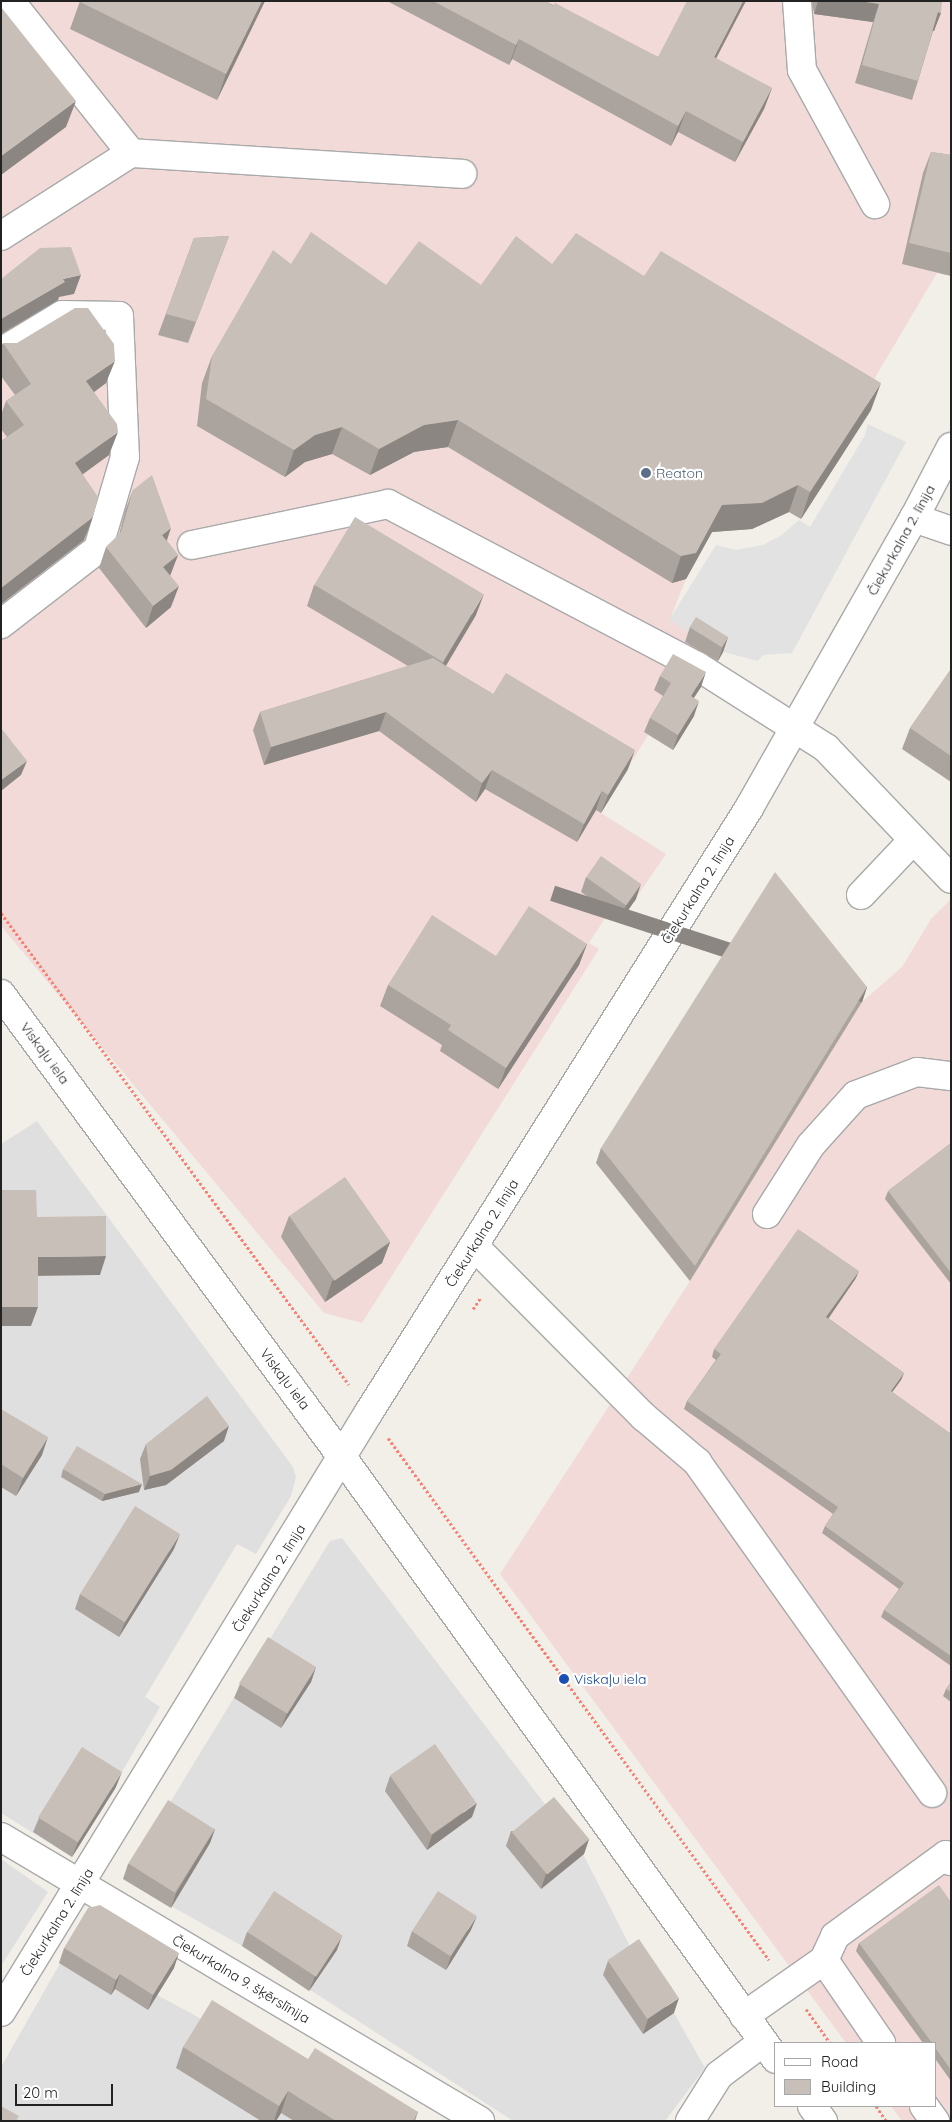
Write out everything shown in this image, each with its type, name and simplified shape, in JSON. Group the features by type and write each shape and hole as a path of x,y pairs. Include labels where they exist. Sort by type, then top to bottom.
{"street":[{"path":"10,1 131,154"},
{"path":"797,1 802,70 875,204"},
{"path":"1,236 131,154 462,174"},
{"path":"1,352 62,315 119,316 125,457 98,549 1,624"},
{"name":"Čiekurkalna 2. līnija","path":"1,2012 342,1457 744,817 914,518 951,447"},
{"path":"192,545 388,504 697,666 826,748 950,877"},
{"path":"914,518 951,531"},
{"path":"861,895 913,840"},
{"name":"Viskaļu iela","path":"2,998 342,1457 769,2050"},
{"path":"767,1214 811,1145 856,1095 917,1072 951,1076"},
{"path":"474,1246 644,1417 697,1462 932,1793"},
{"name":"Čiekurkalna 9. šķērslīnija","path":"1,1837 480,2121"},
{"path":"744,2016 824,1960 835,1936 946,1856 951,1861"},
{"path":"824,1960 880,2042"},
{"path":"690,2121 718,2075 769,2050"},
{"path":"813,2107 823,2121"},
{"path":"925,2107 935,2121"}],"path":[{"path":"1,913 370,1412 829,2042"},
{"path":"877,2107 886,2121"}],"shaded area":[{"path":"1,1 951,1 951,276 937,273 860,403 871,410 801,519 780,507 774,519 752,529 714,528 686,579 670,619 723,652 686,710 694,716 673,750 648,735 601,813 666,854 621,920 609,912 589,943 599,949 362,1323 324,1313 1,926"},
{"path":"868,424 906,442 792,653 763,655 758,661 723,652 669,620 716,545 736,550 763,545 782,535 799,520 810,527 865,435"},
{"path":"770,887 862,1002 902,967 931,919 951,899 951,2121 902,2121 892,2107 937,2107 937,2042 845,2042 500,1574 690,1281 596,1163"},
{"path":"37,1121 293,1467 296,1477 291,1496 256,1554 237,1544 145,1697 160,1707 72,1857 1,1813 1,1144"},
{"path":"342,1538 583,1854 634,1954 674,2013 705,2068 665,2121 513,2121 242,1946 123,1879 330,1541"},
{"path":"1,1859 48,1892 1,1966"},
{"path":"95,1920 174,1968 157,1995 391,2121 1,2121 1,2067 83,1923"}],"building":[{"path":"80,1 262,1 226,74"},
{"path":"433,1 545,1 553,6 555,3 658,57 687,1 743,1 714,57 772,88 743,142 686,111 678,126 519,39 516,45"},
{"path":"860,1 942,1 941,13 938,12 918,81 862,65 879,4"},
{"path":"1,7 76,101 1,156"},
{"path":"931,152 951,155 951,253 909,243"},
{"path":"311,232 386,285 419,241 481,285 516,236 552,264 576,233 644,276 661,251 881,383 810,492 798,485 762,503 722,505 696,553 681,556 458,420 424,425 379,449 342,427 315,435 294,450 206,399 212,356 273,250 291,264"},
{"path":"229,236 196,322 166,314 194,238"},
{"path":"71,247 81,275 63,279 65,282 1,319 1,279 40,248"},
{"path":"75,308 88,308 114,344 115,361 86,381 117,424 118,432 75,463 98,497 93,517 1,588 1,441 24,425 6,401 31,384 3,343 17,343"},
{"path":"152,475 171,528 162,535 178,555 163,567 179,586 153,606 106,547 121,532 133,490"},
{"path":"355,517 484,594 443,662 314,585"},
{"path":"696,617 728,637 722,647 690,627"},
{"path":"673,654 706,672 691,696 699,701 678,735 650,718 671,683 660,676"},
{"path":"433,658 493,694 506,673 635,750 608,795 602,791 584,824 492,770 482,783 386,712 271,747 260,712"},
{"path":"951,669 951,756 910,728"},
{"path":"1,728 27,761 1,780"},
{"path":"601,856 641,884 626,905 586,877"},
{"path":"775,872 867,987 695,1266 601,1148"},
{"path":"529,906 587,944 506,1068 448,1030 451,1025 388,985 432,915 496,956"},
{"path":"951,1143 951,1273 888,1191"},
{"path":"345,1177 390,1242 335,1281 289,1216"},
{"path":"1,1190 36,1190 37,1217 106,1216 106,1256 38,1257 38,1307 1,1307"},
{"path":"798,1229 859,1271 826,1317 904,1373 891,1391 951,1434 951,1656 884,1610 904,1583 825,1526 838,1507 687,1401 721,1354 714,1349"},
{"path":"207,1396 229,1426 171,1470 150,1476 146,1444"},
{"path":"1,1409 48,1437 23,1478 1,1464"},
{"path":"77,1446 142,1484 105,1494 63,1469"},
{"path":"135,1506 180,1534 125,1622 80,1594"},
{"path":"268,1637 316,1667 287,1714 239,1684"},
{"path":"951,1682 951,1692 946,1689"},
{"path":"435,1744 476,1803 431,1835 390,1776"},
{"path":"82,1747 122,1772 78,1842 38,1817"},
{"path":"554,1797 589,1839 547,1874 512,1832"},
{"path":"168,1800 215,1829 175,1893 128,1864"},
{"path":"939,1885 951,1902 951,2070 937,2050 937,2042 931,2042 859,1943"},
{"path":"274,1891 343,1936 316,1977 247,1932"},
{"path":"438,1891 477,1916 450,1956 412,1931"},
{"path":"100,1905 179,1953 153,1995 120,1974 116,1980 64,1948 88,1908"},
{"path":"639,1939 679,1998 647,2019 607,1960"},
{"path":"212,2000 308,2059 315,2048 418,2112 413,2121 336,2121 288,2091 279,2106 183,2047"},
{"path":"1,2106 19,2116 16,2121 1,2121"}],"place":[{"name":"Reaton","path":"646,473"},
{"name":"Viskaļu iela","path":"564,1679"}]}
